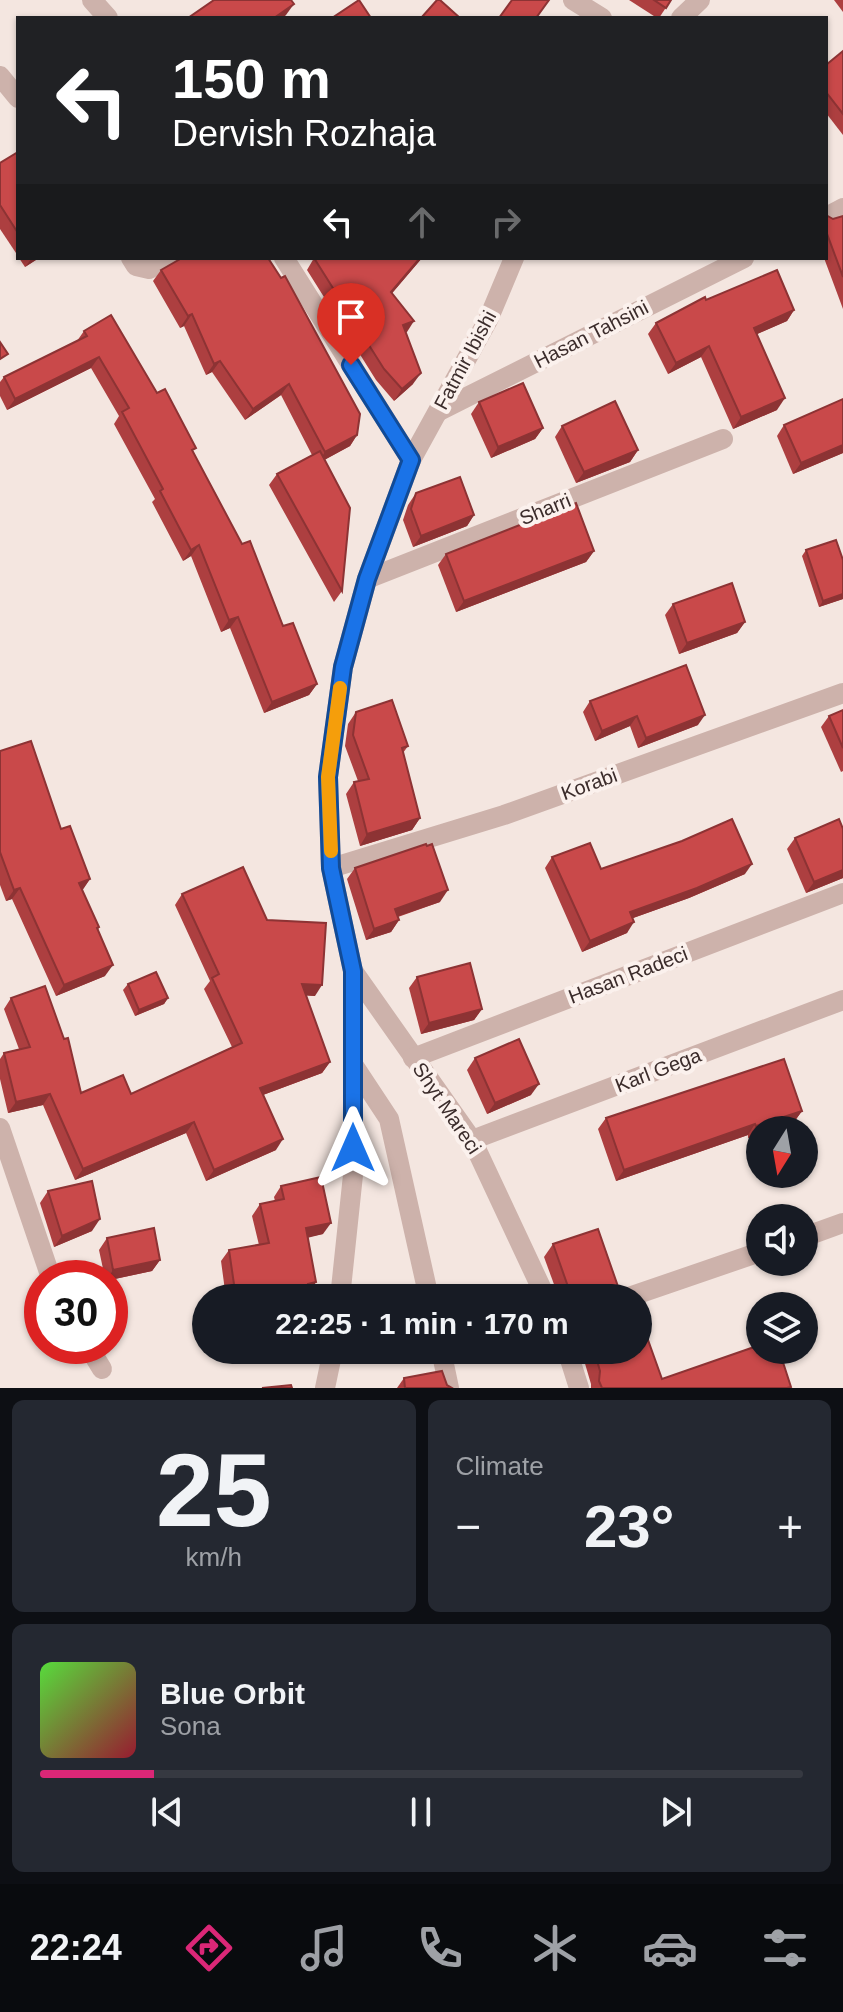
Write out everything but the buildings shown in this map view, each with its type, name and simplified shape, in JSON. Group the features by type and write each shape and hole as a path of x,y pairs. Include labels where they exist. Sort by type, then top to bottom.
{"street":[{"path":"92,0 106,16"},
{"path":"573,0 599,16"},
{"path":"683,16 700,0"},
{"path":"132,260 136,266 149,269 165,260"},
{"path":"285,260 411,460"},
{"name":"Fatmir Ibishi","path":"353,971 331,868 328,777 343,667 367,579 411,460 488,320 513,260"},
{"name":"Hasan Tahsini","path":"439,411 740,260"},
{"name":"Sharri","path":"367,579 723,439"},
{"name":"Korabi","path":"331,868 504,815 843,693"},
{"name":"Hasan Radeci","path":"413,1058 843,893"},
{"path":"341,1284 353,1175 353,971"},
{"name":"Shyt Mareci","path":"353,971 472,1140 539,1284"},
{"name":"Karl Gega","path":"472,1140 843,1000"},
{"path":"354,1066 389,1119 426,1284"},
{"path":"0,1128 45,1260"},
{"path":"818,1232 843,1223"},
{"path":"652,1289 746,1257"},
{"path":"99,1364 102,1369"},
{"path":"325,1388 330,1364"},
{"path":"444,1364 449,1388"},
{"path":"571,1364 579,1388"}],"slow traffic":[{"path":"331,851 328,777 340,688"}],"route":[{"path":"351,365 411,460 367,579 343,667 328,777 331,868 353,971 353,1148"}]}
